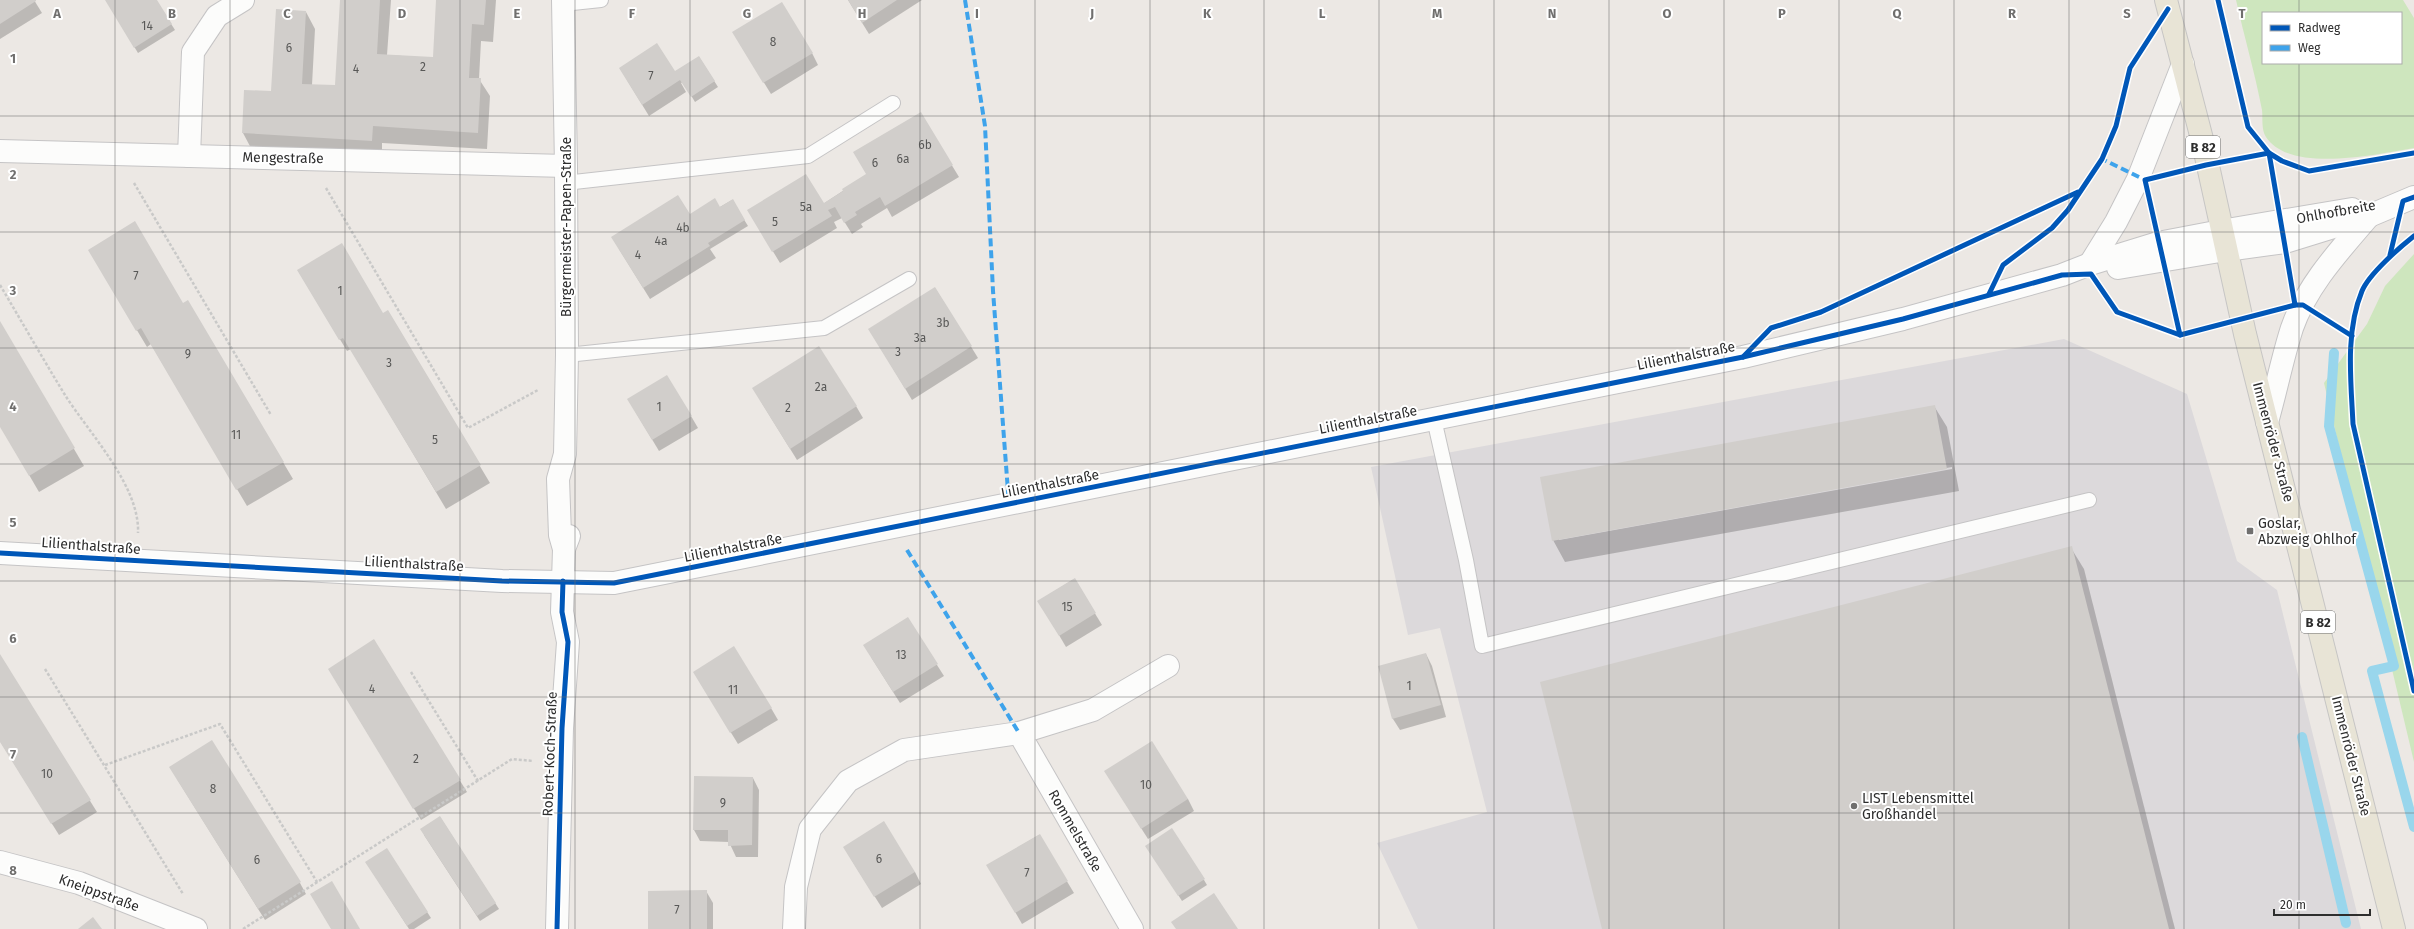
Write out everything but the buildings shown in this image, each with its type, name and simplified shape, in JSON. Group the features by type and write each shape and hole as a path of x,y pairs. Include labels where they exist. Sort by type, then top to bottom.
{"main road":[{"name":"Immenröder Straße","path":"2166,0 2183,64 2223,241 2267,422 2394,929"}],"street":[{"path":"189,156 193,52 217,16 243,0"},
{"name":"Bürgermeister-Papen-Straße","path":"563,2 566,174 565,454 571,479 569,535 564,549 563,581"},
{"path":"2090,264 2116,222 2138,178 2183,64"},
{"name":"Mengestraße","path":"0,150 308,159 566,174"},
{"name":"Ohlhofbreite","path":"2223,241 2408,199"},
{"name":"Ohlhofbreite","path":"2223,241 2284,242 2369,216 2408,199"},
{"name":"Ohlhofbreite","path":"2267,422 2292,328 2302,305 2323,271 2369,216"},
{"name":"Lilienthalstraße","path":"0,553 502,581 614,583 641,579 1743,357 1902,319 2062,275 2090,264 2158,243 2223,241"},
{"name":"Lilienthalstraße","path":"2062,275 2090,274 2162,259 2223,241"},
{"name":"Robert-Koch-Straße","path":"557,929 562,728 553,693 556,627 562,612 563,581"},
{"path":"794,929 796,887 810,829 848,781 904,750 1019,733 1093,710 1168,666"},
{"name":"Rommelstraße","path":"1019,733 1132,929"},
{"name":"Kneippstraße","path":"0,862 79,883 196,929"}],"lane":[{"path":"563,2 602,0"},
{"path":"566,174 808,156 894,104"},
{"path":"566,365 824,328 909,279"},
{"path":"1434,419 1466,560 1482,646 2089,500"}],"path":[{"path":"117,154 271,415"},
{"path":"308,159 468,428 566,365"},
{"path":"0,285 66,396 116,467 139,520 137,561"},
{"path":"45,669 186,899"},
{"path":"411,672 478,782"},
{"path":"105,765 220,724 317,882"},
{"path":"242,929 478,782 512,759 561,763"}],"shaded area":[{"path":"2064,339 2187,394 2237,561 2277,590 2361,929 1418,929 1377,843 1487,812 1440,628 1408,635 1371,467"}],"green space":[{"path":"2236,0 2403,0 2414,18 2414,148 2336,159 2294,155 2278,148 2266,137 2263,131 2262,110"},
{"path":"2414,254 2414,762 2324,383 2367,324 2385,286"}],"waterway":[{"path":"2334,353 2329,426 2394,666 2372,671 2414,827"},
{"path":"2302,737 2346,923"}],"marked path":[{"path":"965,0 985,126 993,291 1009,505"},
{"path":"2100,161 2102,159 2145,180"},
{"path":"907,550 1019,733"}],"cycle path":[{"path":"2218,0 2248,127 2269,153 2282,161 2309,171 2414,153"},
{"path":"1989,294 2003,265 2052,228 2068,210 2102,159 2116,126 2130,68 2168,9"},
{"path":"2269,153 2206,165 2145,180 2180,335 2295,305 2303,305 2352,336"},
{"path":"2269,153 2295,305"},
{"path":"1743,357 1771,328 1821,312 2078,192"},
{"path":"2390,255 2403,201 2414,197"},
{"path":"2414,236 2378,269 2362,291 2353,323 2350,357 2353,424 2414,691"},
{"path":"0,553 502,581 614,583 1743,357 1903,319 2062,275 2091,274 2117,312 2180,335"},
{"path":"557,929 562,728 568,642 562,612 563,581"}],"place":[{"name":"Goslar, Abzweig Ohlhof","path":"2250,531"},
{"name":"LIST Lebensmittel Großhandel","path":"1854,806"}]}
